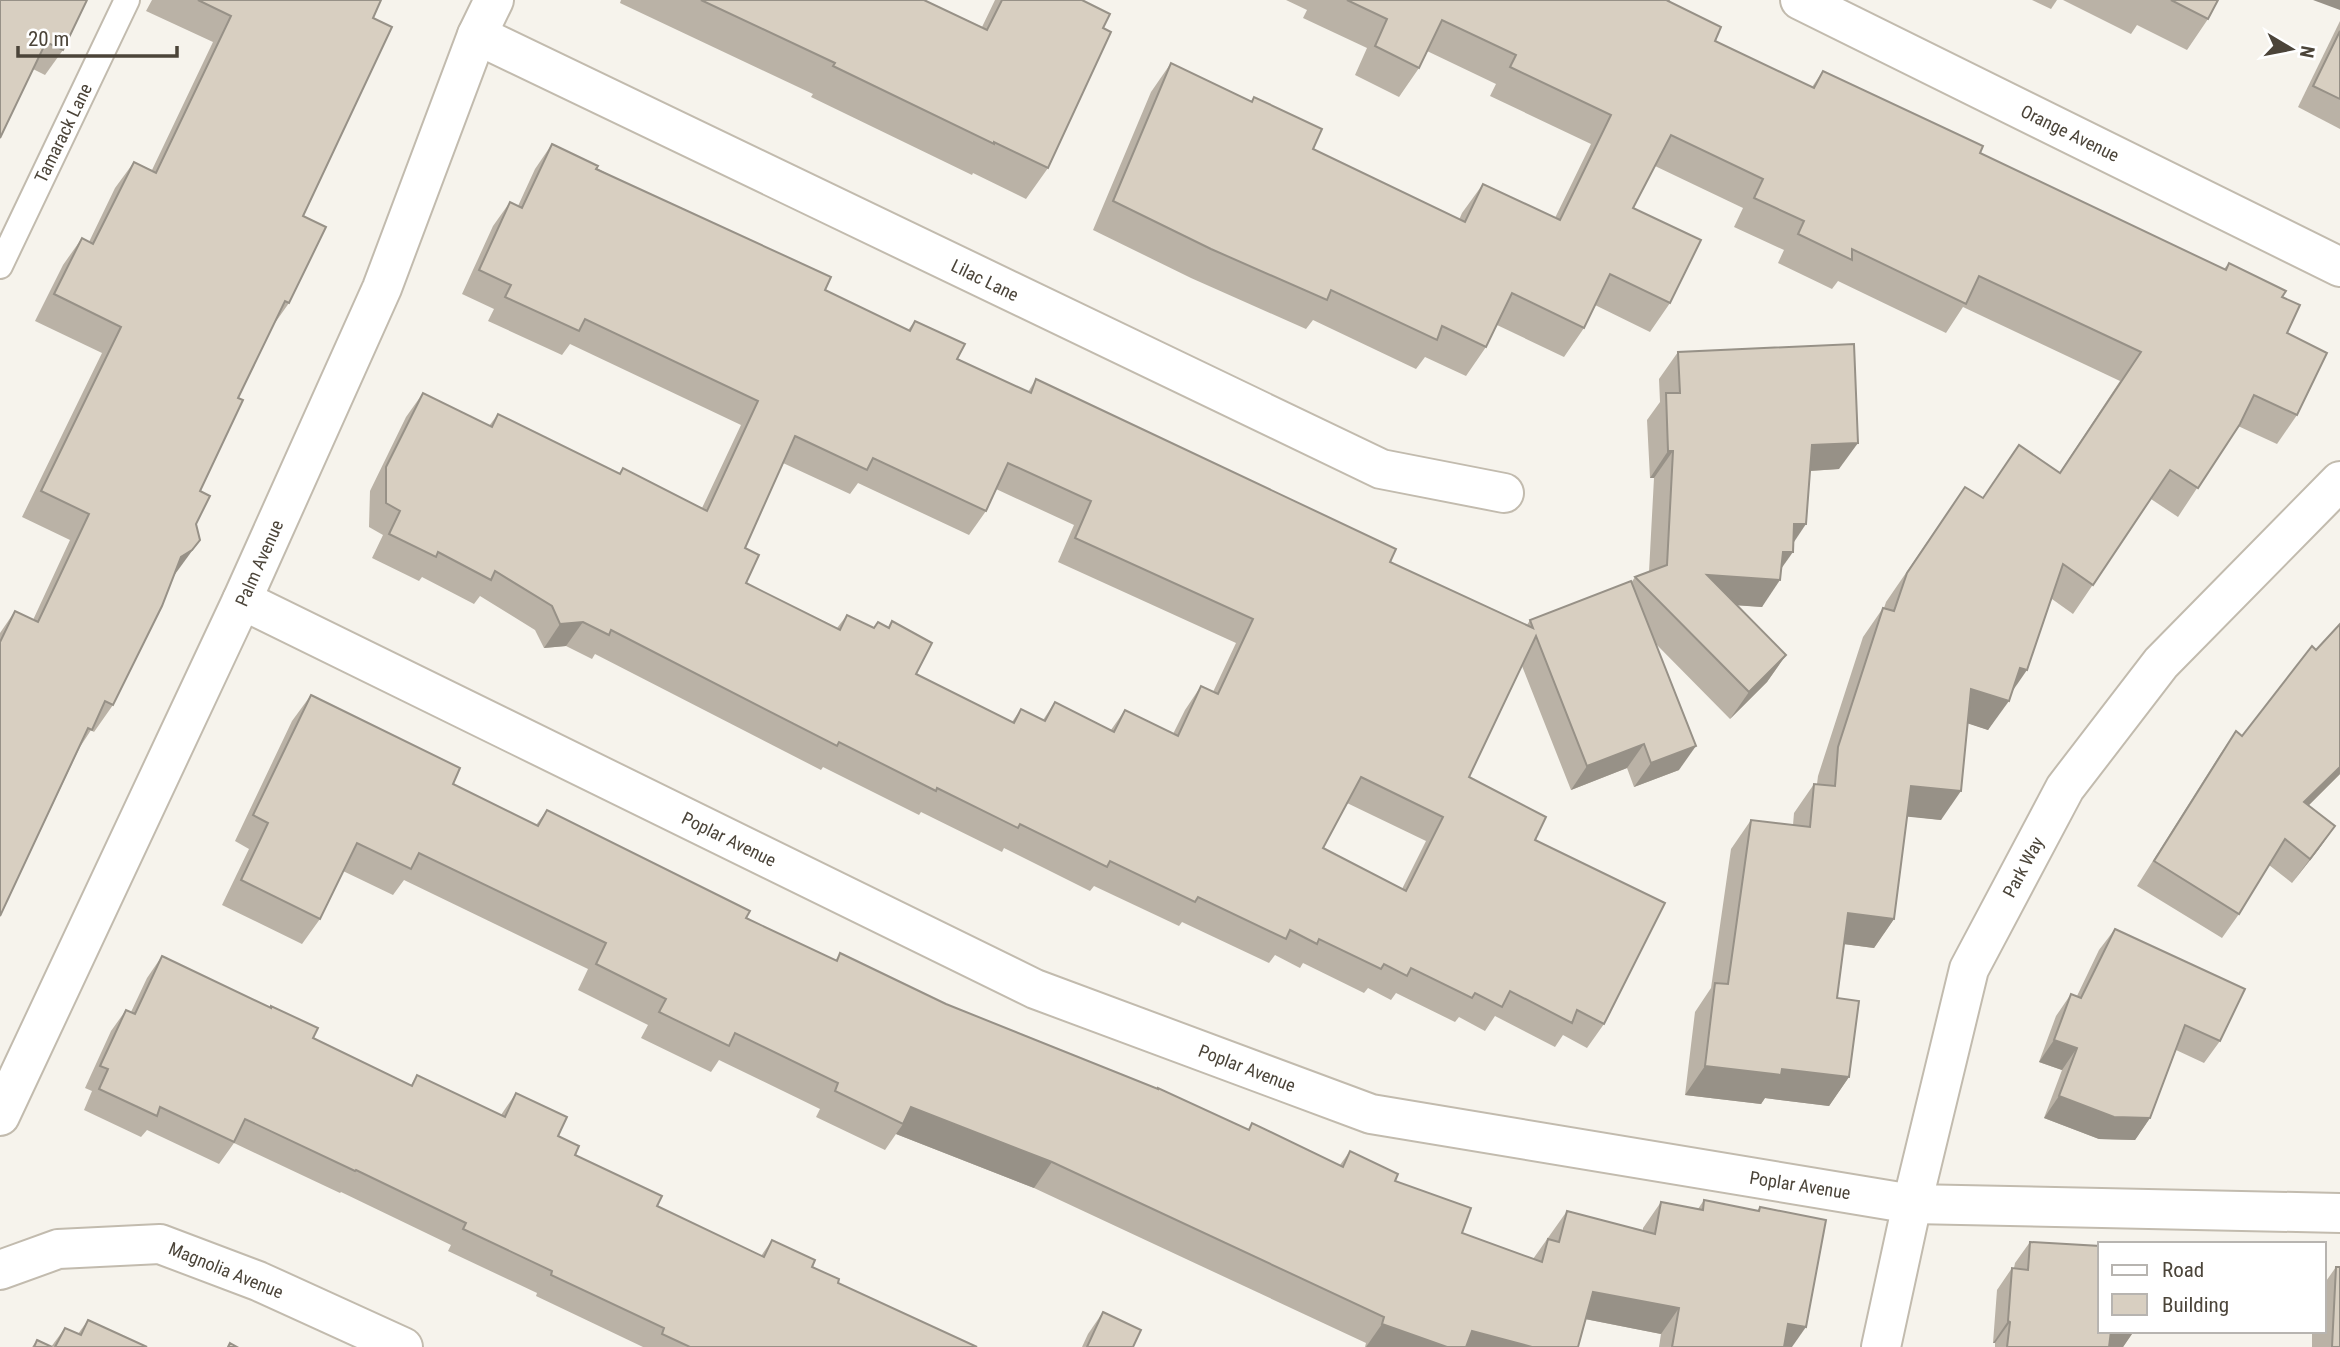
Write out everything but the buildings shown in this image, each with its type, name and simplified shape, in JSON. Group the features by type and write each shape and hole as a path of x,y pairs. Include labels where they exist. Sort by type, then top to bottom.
{"street":[{"name":"Palm Avenue","path":"0,1116 242,600 382,288 477,35 494,0"},
{"name":"Orange Avenue","path":"1819,4 2340,267"},
{"name":"Lilac Lane","path":"477,35 1381,470 1504,493"},
{"name":"Park Way","path":"1881,1347 1912,1204 1969,969 2064,788 2161,663 2340,481"},
{"name":"Poplar Avenue","path":"242,600 1035,989 1371,1114 1912,1204 2340,1213"},
{"name":"Magnolia Avenue","path":"0,1270 58,1249 160,1244 258,1281 403,1347"}],"lane":[{"name":"Tamarack Lane","path":"0,266 127,0"}]}
